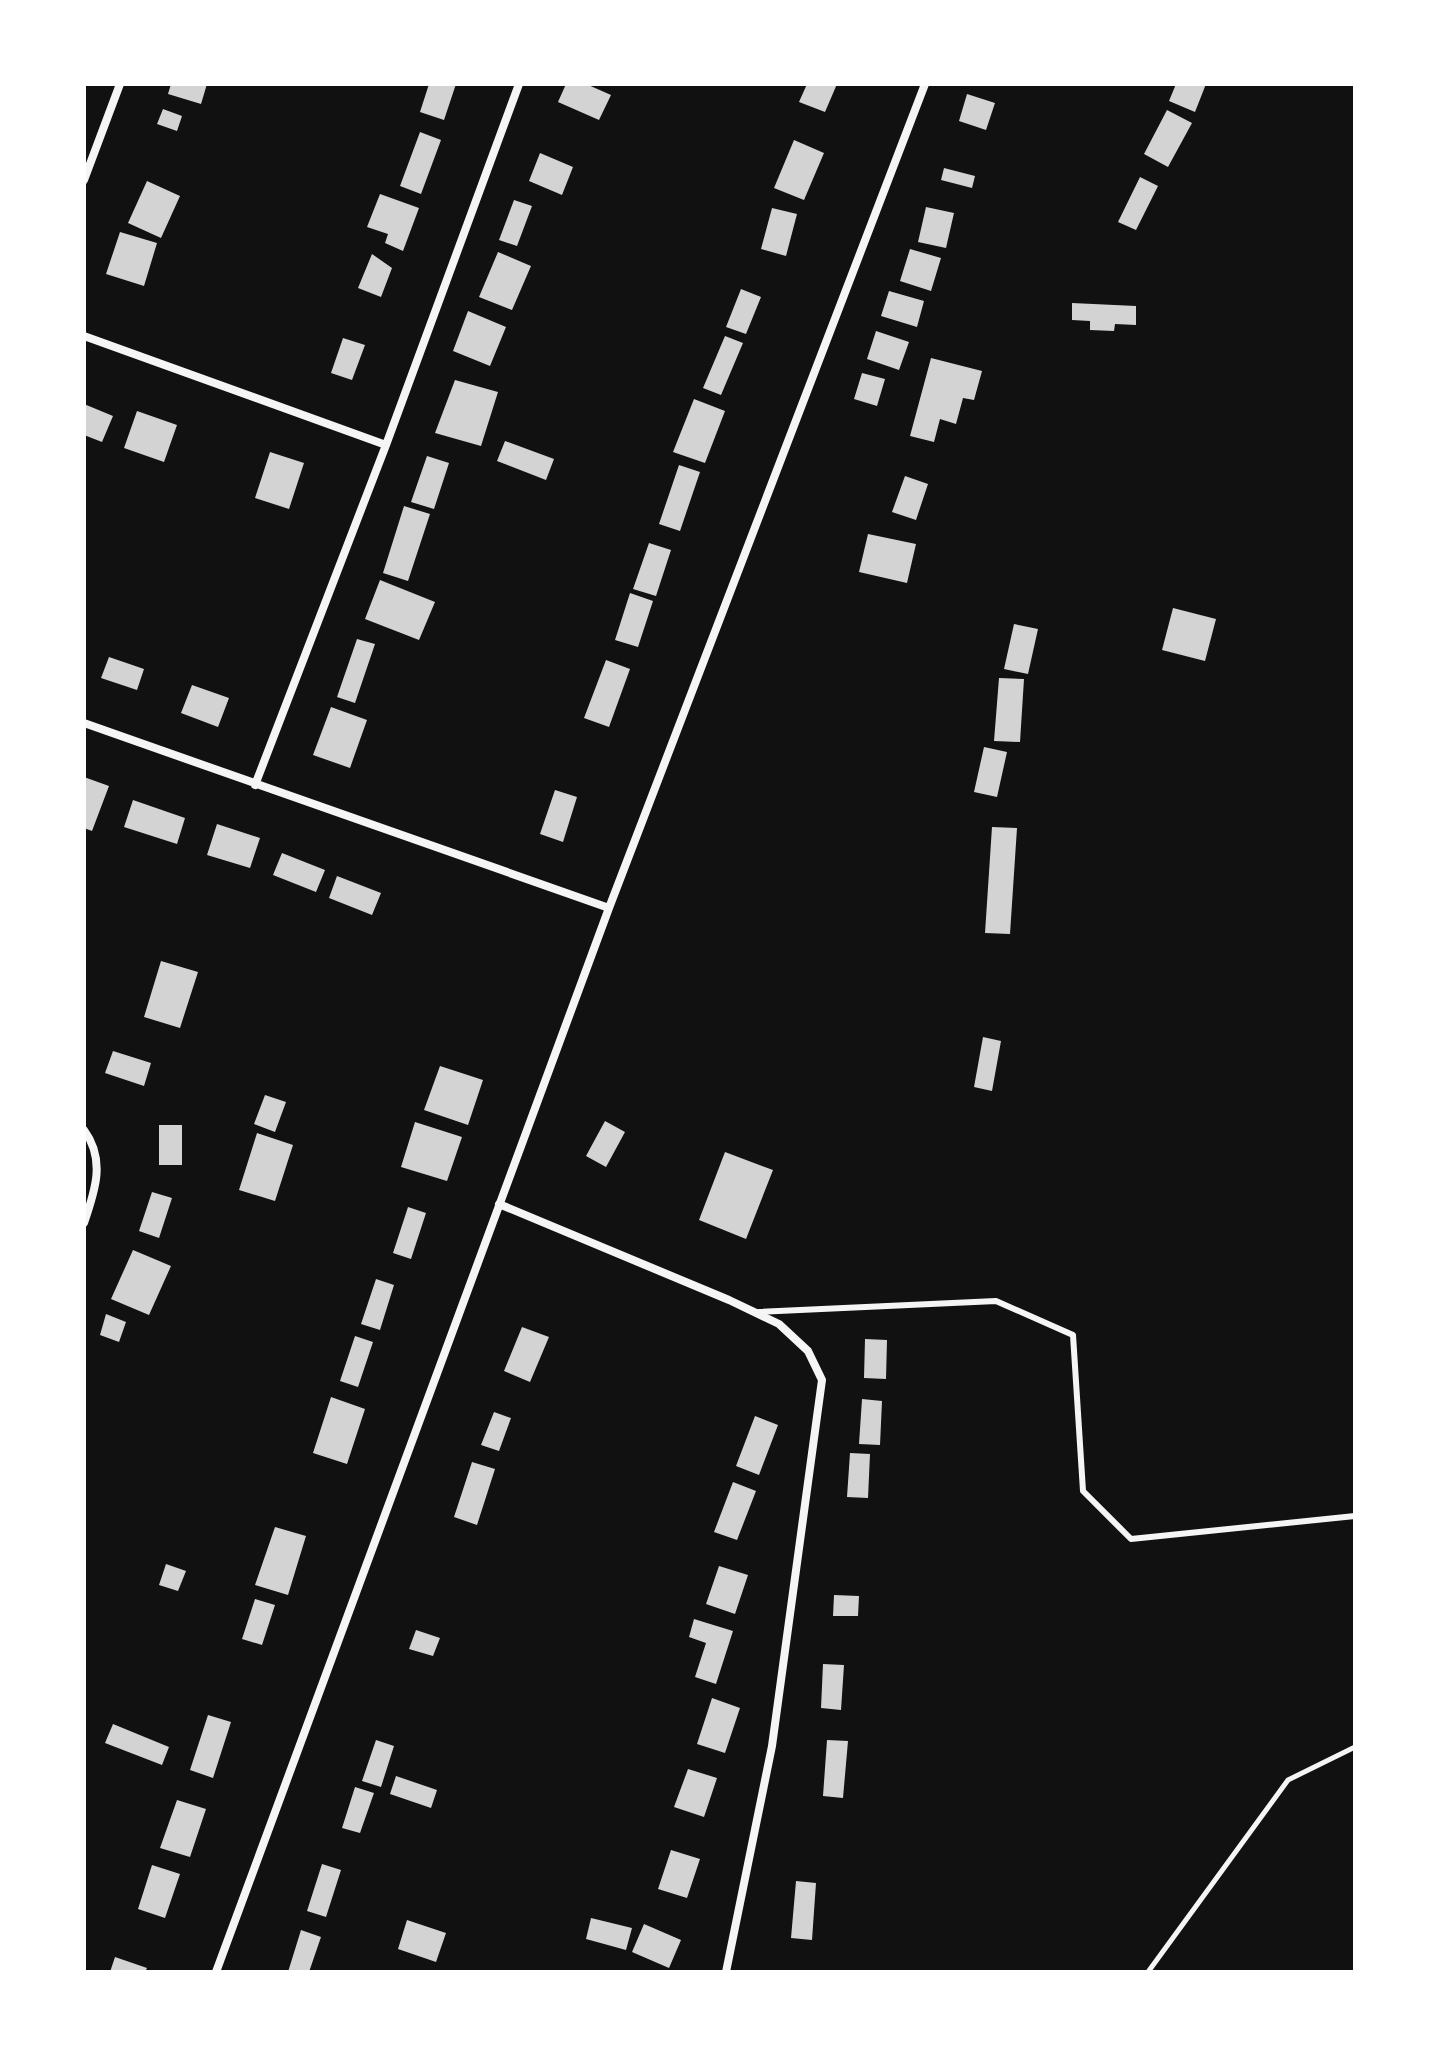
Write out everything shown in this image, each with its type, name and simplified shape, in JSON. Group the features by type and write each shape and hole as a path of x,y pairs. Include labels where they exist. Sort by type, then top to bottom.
{"street":[{"path":"84,180 120,84"},
{"path":"255,785 386,445 519,84"},
{"path":"216,1972 609,908 925,84"},
{"path":"84,336 386,445"},
{"path":"84,723 609,908"},
{"path":"84,1130 96,1150 98,1169 84,1223"},
{"path":"499,1204 779,1324 808,1351 822,1380 772,1746 726,1972"}],"lane":[{"path":"755,1313 996,1301 1073,1335 1083,1491 1131,1539 1355,1516"}],"path":[{"path":"1148,1972 1288,1780 1355,1747"}],"building":[{"path":"171,84 207,84 201,104 168,94"},
{"path":"429,84 456,84 444,120 420,112"},
{"path":"566,84 586,84 611,95 599,120 558,102"},
{"path":"807,84 837,84 825,112 799,102"},
{"path":"1176,84 1206,84 1195,112 1169,101"},
{"path":"967,94 995,103 986,130 959,121"},
{"path":"163,109 182,116 177,131 157,124"},
{"path":"1167,110 1192,123 1168,167 1144,154"},
{"path":"420,132 441,140 421,194 400,186"},
{"path":"794,140 824,153 804,200 774,188"},
{"path":"540,153 573,167 562,195 529,181"},
{"path":"944,168 975,176 972,188 941,180"},
{"path":"1140,177 1158,186 1136,230 1118,222"},
{"path":"147,181 180,196 161,238 128,223"},
{"path":"380,194 419,208 403,251 385,243 388,234 367,227"},
{"path":"514,200 532,206 517,246 499,240"},
{"path":"926,207 954,213 946,248 918,242"},
{"path":"772,208 797,214 786,256 761,249"},
{"path":"120,232 157,243 144,286 106,274"},
{"path":"910,249 941,258 931,291 900,281"},
{"path":"498,252 531,266 512,310 479,297"},
{"path":"372,254 392,268 381,297 358,288"},
{"path":"741,289 761,297 746,334 726,327"},
{"path":"889,291 924,301 917,327 881,316"},
{"path":"1072,303 1136,306 1136,325 1115,324 1114,331 1090,330 1090,321 1072,320"},
{"path":"468,311 506,327 490,366 453,351"},
{"path":"876,331 909,342 899,370 867,359"},
{"path":"725,336 743,343 721,395 703,388"},
{"path":"343,338 365,345 352,380 331,373"},
{"path":"931,358 982,371 974,400 963,398 956,424 940,419 934,442 910,436"},
{"path":"862,373 885,379 877,406 854,399"},
{"path":"455,380 498,392 481,446 435,433"},
{"path":"694,399 725,411 705,463 673,452"},
{"path":"84,404 113,416 102,442 84,435"},
{"path":"137,411 177,425 164,462 124,448"},
{"path":"505,441 554,459 546,480 497,461"},
{"path":"270,452 304,463 289,509 255,498"},
{"path":"427,456 449,463 434,509 411,502"},
{"path":"679,465 700,472 680,531 659,524"},
{"path":"905,476 928,484 916,520 892,512"},
{"path":"404,506 430,514 408,581 383,573"},
{"path":"868,534 916,544 907,583 859,572"},
{"path":"649,543 671,550 656,596 633,589"},
{"path":"380,580 435,602 419,640 365,619"},
{"path":"630,593 653,601 638,647 615,640"},
{"path":"1173,608 1216,619 1205,661 1162,650"},
{"path":"1014,624 1038,629 1028,674 1004,669"},
{"path":"357,639 375,644 355,703 337,697"},
{"path":"109,657 144,669 137,690 101,678"},
{"path":"606,660 630,669 609,727 584,718"},
{"path":"999,678 1024,679 1020,742 994,741"},
{"path":"192,685 229,698 218,727 181,713"},
{"path":"331,707 367,720 350,768 313,755"},
{"path":"984,747 1007,752 997,797 974,792"},
{"path":"84,777 109,786 92,831 84,828"},
{"path":"555,790 577,797 563,842 540,834"},
{"path":"133,800 185,818 177,844 124,827"},
{"path":"217,824 260,838 250,868 207,855"},
{"path":"992,827 1017,828 1010,934 985,933"},
{"path":"282,853 325,870 316,892 273,875"},
{"path":"337,876 381,893 372,915 329,898"},
{"path":"161,961 198,972 180,1028 144,1017"},
{"path":"983,1037 1001,1041 992,1091 974,1087"},
{"path":"113,1051 151,1063 144,1086 105,1073"},
{"path":"440,1066 483,1080 468,1125 424,1110"},
{"path":"265,1095 286,1102 275,1132 254,1124"},
{"path":"605,1121 625,1132 606,1167 586,1156"},
{"path":"415,1122 462,1137 447,1181 401,1167"},
{"path":"159,1125 182,1125 182,1165 159,1165"},
{"path":"257,1133 293,1145 275,1201 239,1190"},
{"path":"725,1152 773,1170 746,1239 699,1220"},
{"path":"152,1192 172,1198 159,1238 139,1231"},
{"path":"408,1207 426,1213 411,1259 393,1253"},
{"path":"133,1250 171,1266 149,1315 111,1299"},
{"path":"376,1279 394,1285 380,1330 361,1324"},
{"path":"106,1314 126,1322 119,1342 100,1335"},
{"path":"522,1327 549,1337 530,1382 504,1371"},
{"path":"355,1336 373,1342 358,1387 340,1381"},
{"path":"865,1339 887,1340 886,1379 864,1378"},
{"path":"331,1397 365,1409 347,1464 313,1453"},
{"path":"862,1399 882,1401 880,1445 859,1444"},
{"path":"494,1412 511,1418 499,1451 481,1445"},
{"path":"755,1416 778,1425 759,1475 736,1466"},
{"path":"850,1453 870,1454 868,1498 847,1497"},
{"path":"472,1462 495,1469 477,1525 454,1517"},
{"path":"733,1482 756,1491 737,1540 714,1532"},
{"path":"275,1527 306,1536 288,1595 255,1585"},
{"path":"166,1564 186,1571 178,1591 159,1585"},
{"path":"719,1566 748,1575 735,1614 706,1604"},
{"path":"834,1595 859,1596 858,1616 833,1616"},
{"path":"255,1599 275,1605 262,1645 242,1639"},
{"path":"694,1619 733,1631 716,1684 695,1677 706,1643 689,1637"},
{"path":"416,1630 440,1638 433,1656 409,1649"},
{"path":"823,1664 844,1665 841,1710 821,1708"},
{"path":"712,1698 740,1708 725,1753 697,1744"},
{"path":"208,1715 231,1722 213,1778 190,1770"},
{"path":"113,1724 169,1747 162,1765 105,1743"},
{"path":"376,1740 394,1746 381,1787 362,1781"},
{"path":"827,1740 848,1741 843,1798 823,1796"},
{"path":"688,1769 717,1778 704,1817 674,1807"},
{"path":"396,1776 437,1790 431,1808 390,1794"},
{"path":"355,1787 374,1793 360,1833 342,1828"},
{"path":"177,1800 206,1809 190,1857 160,1848"},
{"path":"671,1850 700,1859 687,1898 658,1889"},
{"path":"322,1864 341,1870 326,1917 307,1911"},
{"path":"152,1865 180,1874 165,1918 138,1909"},
{"path":"796,1881 816,1883 812,1940 791,1938"},
{"path":"591,1918 632,1928 626,1950 586,1939"},
{"path":"407,1920 446,1933 436,1962 398,1949"},
{"path":"644,1924 681,1940 669,1968 632,1952"},
{"path":"301,1930 321,1937 309,1972 288,1972"},
{"path":"115,1957 147,1968 145,1972 110,1972"}]}
